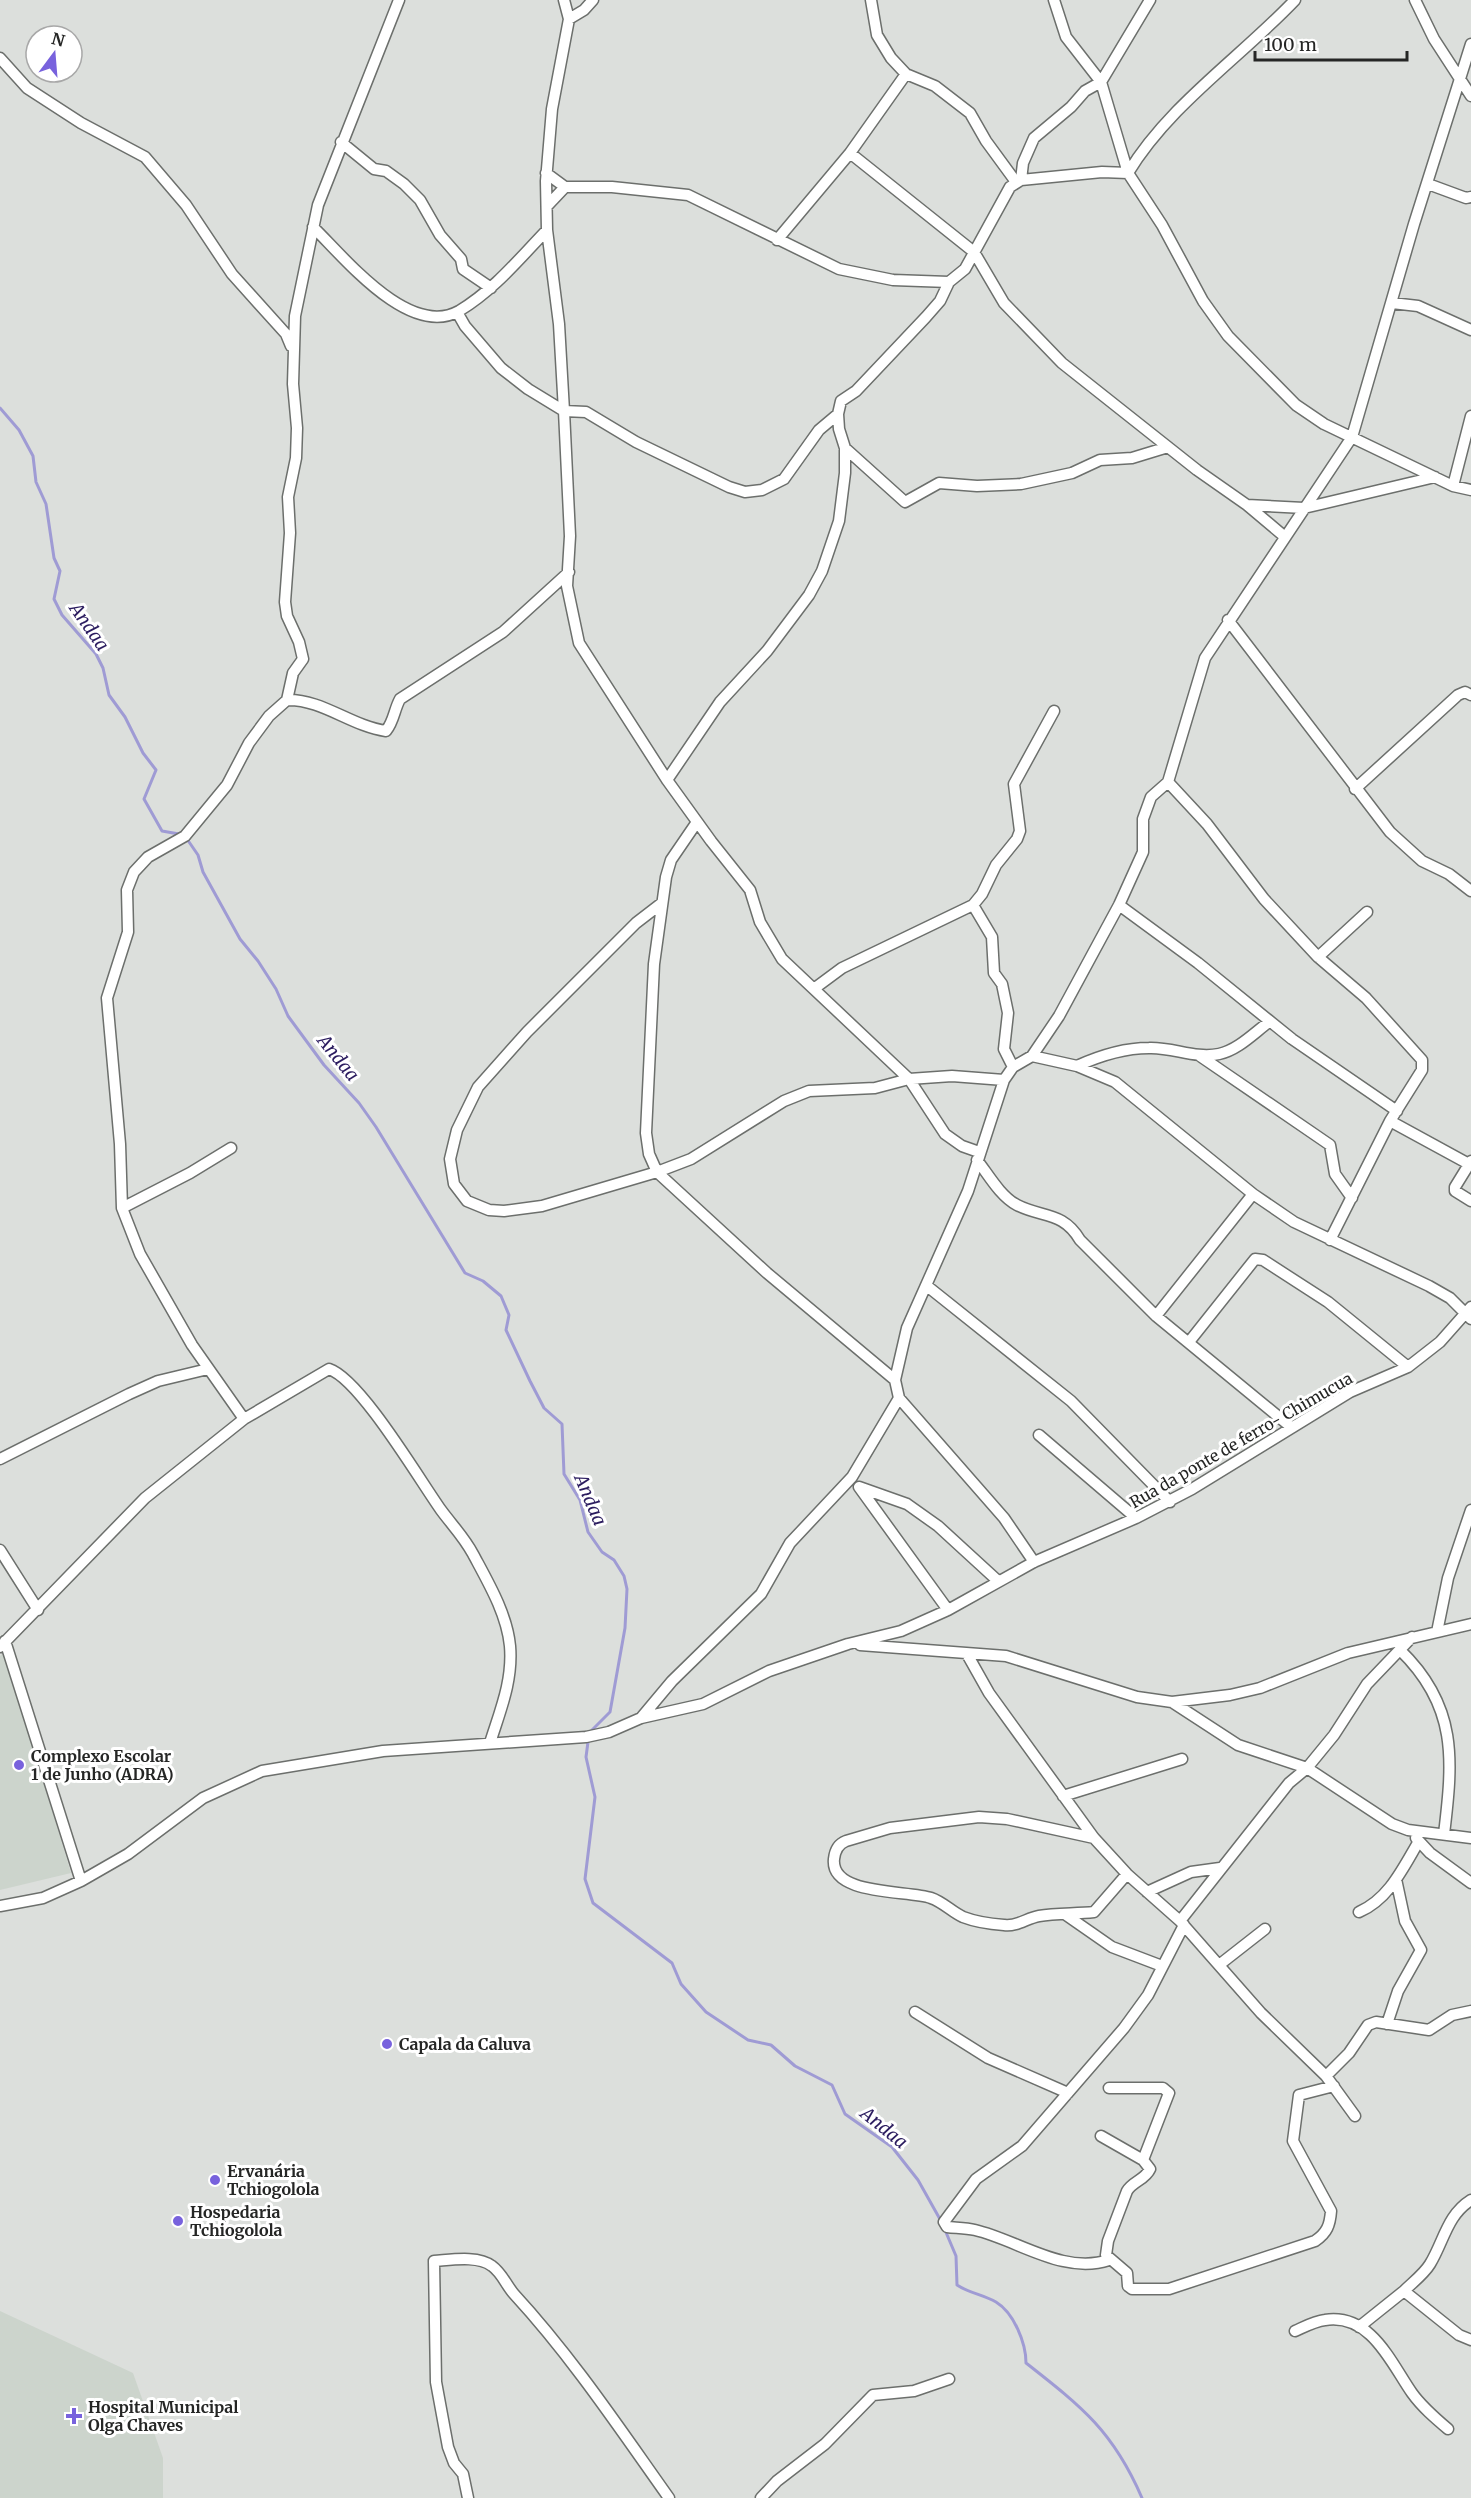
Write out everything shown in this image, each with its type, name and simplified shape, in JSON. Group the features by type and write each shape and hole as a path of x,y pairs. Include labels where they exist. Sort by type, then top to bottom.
{"street":[{"path":"244,1419 208,1369 140,1254 122,1208 120,1144 107,998 128,932 128,890 134,872 148,857 185,836 227,785 249,743 269,716 287,700 293,674 303,659 299,642 287,616 285,602 290,533 288,497 296,458 297,428 293,352 295,316 318,204 399,0"},
{"path":"564,0 568,19 552,109 546,173 547,230 559,324 564,411 570,536 567,586 579,643 667,780 750,890 760,922 782,959 909,1079 945,1134 978,1156 998,1188 1016,1205 1058,1218 1072,1227 1080,1240 1156,1316 1291,1427"},
{"path":"568,19 584,10 592,0"},
{"path":"871,0 877,35 891,58 906,74 935,86 970,113 986,141 1018,181"},
{"path":"1054,0 1066,37 1101,82 1128,173 1162,225 1203,301 1228,336 1296,405 1324,424 1454,486 1471,490"},
{"path":"1018,181 1034,138 1071,107 1086,91 1101,82 1150,0"},
{"path":"1128,173 1138,156 1178,113 1255,42 1295,0"},
{"path":"1415,0 1434,39 1471,96"},
{"path":"1034,1562 1004,1518 899,1398 895,1380 907,1328 968,1191 1004,1080 1013,1067 1032,1056 1059,1016 1119,905 1143,852 1143,819 1151,798 1168,782 1205,658 1228,620 1353,437 1471,44"},
{"path":"0,58 27,88 81,123 145,157 186,205 232,274 286,334 293,352"},
{"path":"777,240 850,153 906,74"},
{"path":"341,142 374,169 386,171 404,184 420,200 440,235 461,259 463,269 491,288"},
{"path":"850,153 974,252 1004,303 1054,354 1168,447 1247,505 1285,537"},
{"path":"667,780 720,702 767,651 809,595 822,571 838,521 845,448 839,429 838,414 841,401 856,391 940,301 950,282 965,269 1010,187 1018,181 1102,172 1128,173"},
{"path":"546,173 565,187 612,187 688,195 839,269 893,280 950,282"},
{"path":"1428,184 1466,198 1471,197"},
{"path":"547,207 565,187"},
{"path":"313,227 374,288 405,308 429,317 457,312 491,288 547,230"},
{"path":"1392,303 1418,306 1471,330"},
{"path":"457,312 465,326 514,380 564,411 586,412 636,441 729,487 745,492 762,490 784,479 819,430 838,414"},
{"path":"1454,486 1471,416"},
{"path":"845,448 905,502 939,483 977,486 1021,484 1072,473 1100,460 1132,458 1168,447"},
{"path":"1247,505 1304,508 1435,477"},
{"path":"287,700 313,701 365,728 386,731 393,722 395,709 400,699 503,633 568,572"},
{"path":"1228,620 1390,832 1414,855 1449,874 1471,891"},
{"path":"1355,789 1458,695 1465,692 1471,695"},
{"path":"815,988 842,968 973,904 982,894 996,865 1017,839 1020,831 1014,784 1054,711"},
{"path":"1168,782 1207,825 1264,899 1318,957 1366,998 1419,1054 1422,1070 1390,1121 1330,1240"},
{"path":"697,822 671,860 662,903 654,964 646,1133 649,1154 657,1173 767,1273 895,1380"},
{"path":"662,903 627,931 527,1032 478,1087 457,1130 450,1159 454,1184 468,1201 489,1210 504,1211 542,1206 657,1173 691,1159 784,1101 809,1091 875,1088 909,1079 952,1076 1004,1080"},
{"path":"973,904 992,937 994,973 1002,984 1008,1013 1004,1049 1013,1067"},
{"path":"1119,905 1198,963 1269,1022 1397,1111"},
{"path":"1318,957 1367,912"},
{"path":"1077,1066 1095,1058 1150,1048 1200,1056 1220,1054 1238,1047 1269,1022"},
{"path":"1032,1056 1077,1066 1115,1082 1253,1194 1294,1222 1429,1286 1450,1298 1469,1313"},
{"path":"1200,1056 1330,1145 1335,1174 1352,1198"},
{"path":"1390,1121 1470,1163 1455,1191 1471,1201"},
{"path":"122,1208 190,1173 231,1148"},
{"path":"1156,1316 1253,1194"},
{"path":"1189,1342 1255,1259 1263,1260 1328,1302 1408,1367"},
{"path":"927,1286 1071,1401 1170,1502"},
{"name":"Rua da ponte de ferro- Chimucua","path":"0,1906 43,1898 81,1881 129,1854 203,1798 262,1771 383,1750 586,1737 609,1732 641,1718 703,1704 769,1671 848,1644 901,1631 948,1610 1034,1562 1170,1502 1350,1392 1408,1367 1469,1313"},
{"path":"0,1459 158,1381 208,1369"},
{"path":"81,1881 3,1644 145,1498 244,1419 329,1369 339,1372 377,1418 442,1511 457,1528 503,1617 510,1646 508,1688 490,1743"},
{"path":"641,1718 672,1681 762,1594 790,1542 852,1477 899,1398"},
{"path":"1039,1435 1137,1518"},
{"path":"852,1477 948,1610"},
{"path":"859,1487 907,1504 938,1526 998,1581"},
{"path":"1437,1632 1448,1578 1471,1510"},
{"path":"1,1554 38,1610"},
{"path":"848,1644 1006,1656 1137,1696 1172,1702 1230,1695 1260,1688 1348,1653 1412,1636 1471,1624"},
{"path":"1109,2260 1092,2264 1051,2258 975,2230 944,2225 950,2211 976,2179 1022,2146 1124,2028 1148,1995 1182,1923 1220,1868 1289,1783 1307,1768 1334,1735 1367,1684 1412,1636"},
{"path":"1400,1650 1416,1665 1434,1692 1449,1736 1452,1759 1444,1834"},
{"path":"967,1654 989,1693 1094,1838 1127,1874 1182,1923 1261,2013 1326,2076 1355,2116"},
{"path":"1172,1702 1238,1745 1307,1768 1392,1824 1408,1830 1471,1838"},
{"path":"1063,1796 1182,1759"},
{"path":"1094,1838 1007,1819 979,1818 890,1828 840,1843 836,1851 835,1872 841,1878 891,1893 929,1897 962,1916 1007,1926 1036,1916 1094,1912 1127,1874"},
{"path":"1408,1830 1437,1859 1471,1883"},
{"path":"1359,1912 1377,1903 1396,1879 1419,1841"},
{"path":"1147,1892 1191,1872 1220,1868"},
{"path":"1387,2024 1398,1991 1421,1950 1405,1921 1396,1879"},
{"path":"1066,1915 1112,1947 1162,1966"},
{"path":"1219,1965 1265,1929"},
{"path":"1326,2076 1349,2053 1368,2025 1376,2022 1429,2030 1452,2015 1471,2011"},
{"path":"915,2012 988,2058 1068,2093"},
{"path":"1101,2136 1143,2160 1150,2169 1142,2179 1131,2184 1127,2191 1106,2250 1109,2260 1127,2273 1128,2286 1132,2289 1169,2289 1324,2236 1330,2223 1331,2211 1293,2141 1293,2134 1299,2095 1334,2086"},
{"path":"1109,2088 1163,2088 1169,2093 1143,2160"},
{"path":"1359,2327 1404,2291 1430,2265 1450,2221 1462,2206 1471,2200"},
{"path":"468,2498 463,2474 454,2463 448,2447 436,2382 434,2260 477,2260 490,2264 501,2274 512,2292 546,2330 669,2498"},
{"path":"1404,2291 1443,2324 1471,2340"},
{"path":"1295,2331 1325,2320 1338,2320 1359,2327 1379,2342 1413,2395 1448,2429"},
{"path":"761,2498 777,2481 825,2444 873,2395 914,2391 949,2379"}],"shaded area":[{"name":"Complexo Escolar 1 de Junho (ADRA)","path":"4,1652 71,1873 0,1890 0,1656"},
{"name":"Hospital Municipal Olga Chaves","path":"0,2311 133,2373 163,2458 163,2498 0,2498"}],"waterway":[{"name":"Andaa","path":"0,408 19,430 33,456 36,482 46,504 54,558 60,571 54,599 62,615 96,654 103,668 109,695 125,717 143,753 156,770 144,799 162,831 179,834"},
{"name":"Andaa","path":"187,839 198,855 203,872 240,939 276,989 288,1016 324,1065 359,1103 376,1127 465,1273 483,1281 501,1296 509,1315 506,1330 530,1381 544,1408 562,1424 564,1474 580,1500 588,1532 602,1552 614,1560 624,1576 627,1589 625,1628 610,1712 592,1730"},
{"name":"Andaa","path":"588,1742 586,1757 595,1797 585,1879 593,1903 672,1963 681,1984 706,2012 748,2040 771,2045 795,2066 832,2085 845,2114 892,2147 918,2180 941,2221"},
{"name":"Andaa","path":"945,2230 956,2256 957,2285 996,2302 1008,2313 1018,2329 1026,2363 1080,2407 1107,2437 1120,2455 1142,2498"}],"place":[{"name":"Complexo Escolar 1 de Junho (ADRA)","path":"19,1765"},
{"name":"Capala da Caluva","path":"387,2044"},
{"name":"Ervanária Tchiogolola","path":"215,2180"},
{"name":"Hospedaria Tchiogolola","path":"178,2221"},
{"name":"Hospital Municipal Olga Chaves","path":"74,2416"}]}
